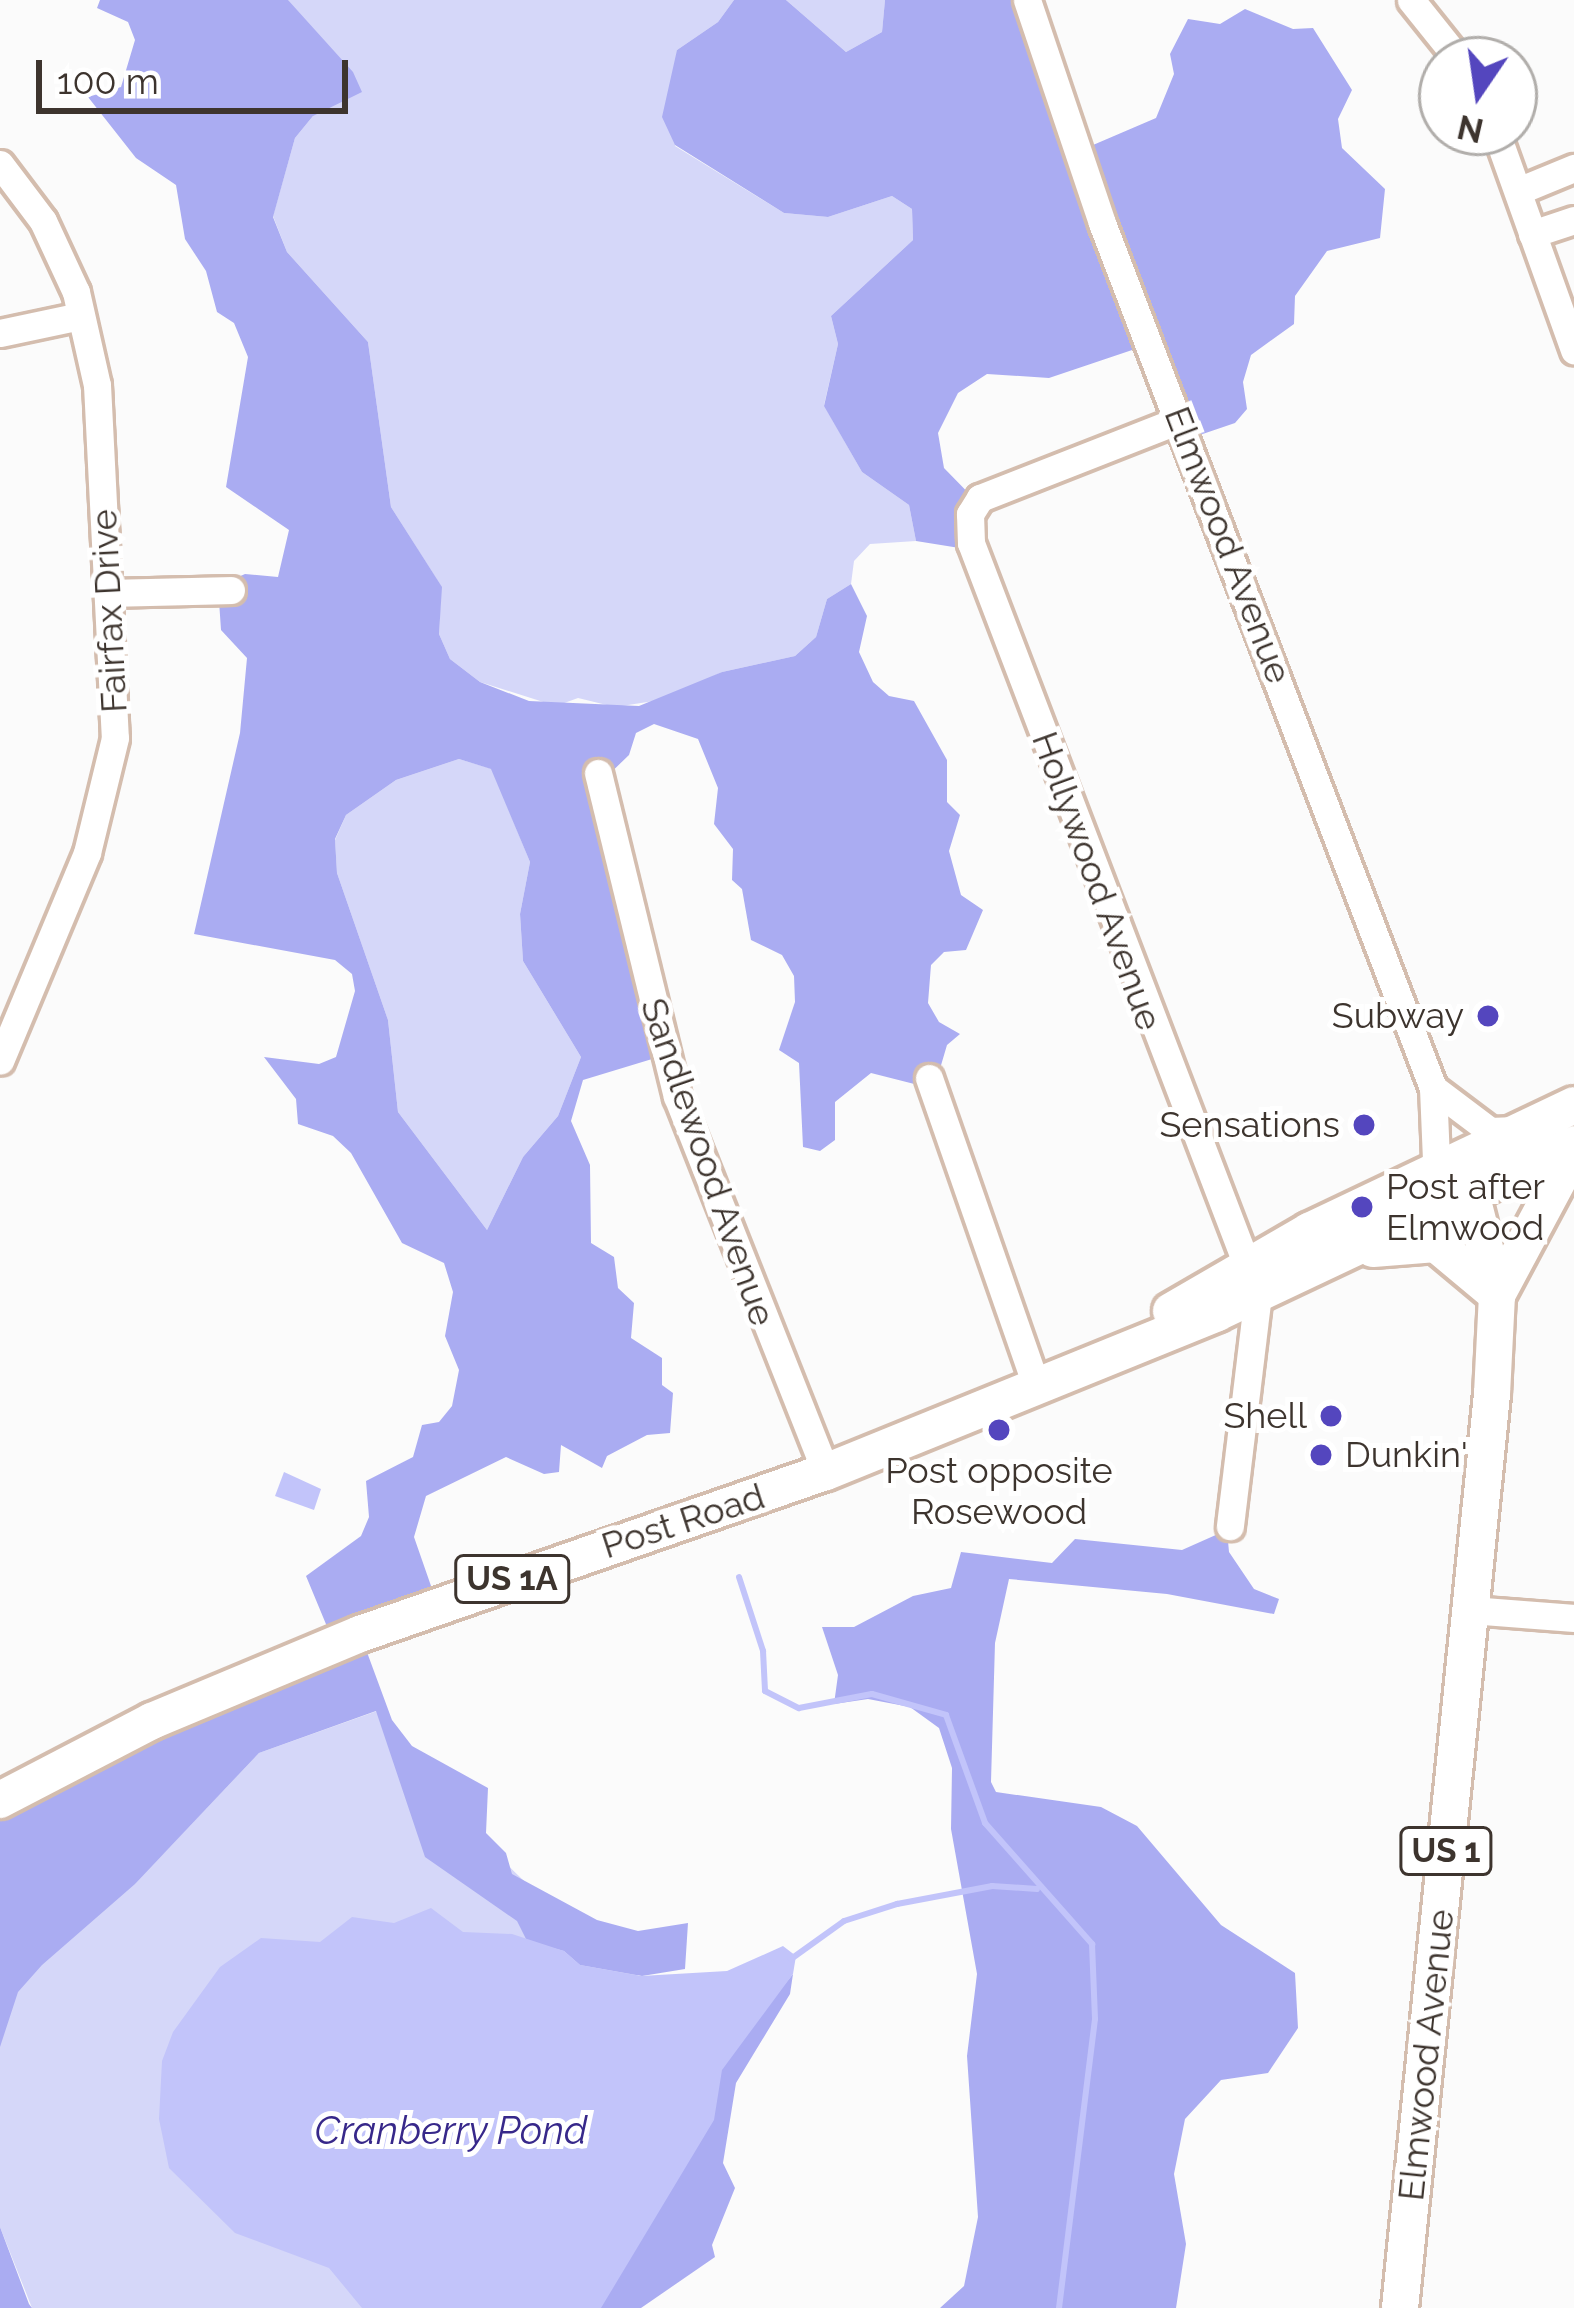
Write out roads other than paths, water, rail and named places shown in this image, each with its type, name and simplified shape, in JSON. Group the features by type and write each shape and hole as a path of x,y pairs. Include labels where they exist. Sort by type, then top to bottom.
{"main road":[{"name":"Post Road","path":"1252,1281 1340,1254 1468,1176 1525,1130 1574,1105"},
{"name":"Post Road","path":"0,1800 152,1721 360,1634 826,1472 1037,1388 1252,1281 1424,1179 1468,1176 1574,1147"},
{"path":"1340,1254 1436,1244 1497,1295 1574,1147"},
{"name":"Elmwood Avenue","path":"1400,2308 1472,1610 1497,1295 1468,1176"}],"street":[{"name":"Elmwood Avenue","path":"1028,0 1179,420 1433,1088 1436,1161 1424,1179"},
{"path":"1411,0 1440,36"},
{"path":"1505,156 1574,350"},
{"name":"Fairfax Drive","path":"0,164 43,221 80,316 97,385 115,738 87,853 0,1061"},
{"path":"1518,191 1574,169"},
{"path":"1532,234 1574,220"},
{"path":"0,333 80,316"},
{"name":"Hollywood Avenue","path":"1179,420 980,498 970,514 971,543 1252,1281"},
{"path":"110,593 231,590"},
{"name":"Sandlewood Avenue","path":"598,773 677,1096 826,1472"},
{"path":"929,1078 1037,1388"},
{"path":"1433,1088 1490,1131 1525,1130"},
{"path":"1230,1526 1252,1281"},
{"path":"1472,1610 1574,1618"}],"water":[{"path":"284,1472 321,1489 314,1510 275,1496"},
{"name":"Cranberry Pond","path":"431,1908 463,1932 512,1934 564,1951 580,1965 641,1976 727,1971 783,1946 796,1956 793,1974 722,2070 714,2120 601,2308 362,2308 329,2268 235,2233 169,2168 159,2119 162,2061 173,2032 220,1967 261,1938 320,1942 352,1917 394,1923"}],"waterway":[{"path":"739,1577 763,1651 765,1691 799,1708 872,1694 946,1715 985,1823 1092,1944 1095,2019 1059,2308"},
{"path":"791,1959 844,1921 897,1904 992,1886 1037,1889"}],"place":[{"name":"Subway","path":"1488,1016"},
{"name":"Sensations","path":"1364,1125"},
{"name":"Post after Elmwood","path":"1362,1207"},
{"name":"Shell","path":"1331,1416"},
{"name":"Post opposite Rosewood","path":"999,1430"},
{"name":"Dunkin'","path":"1321,1455"}]}
